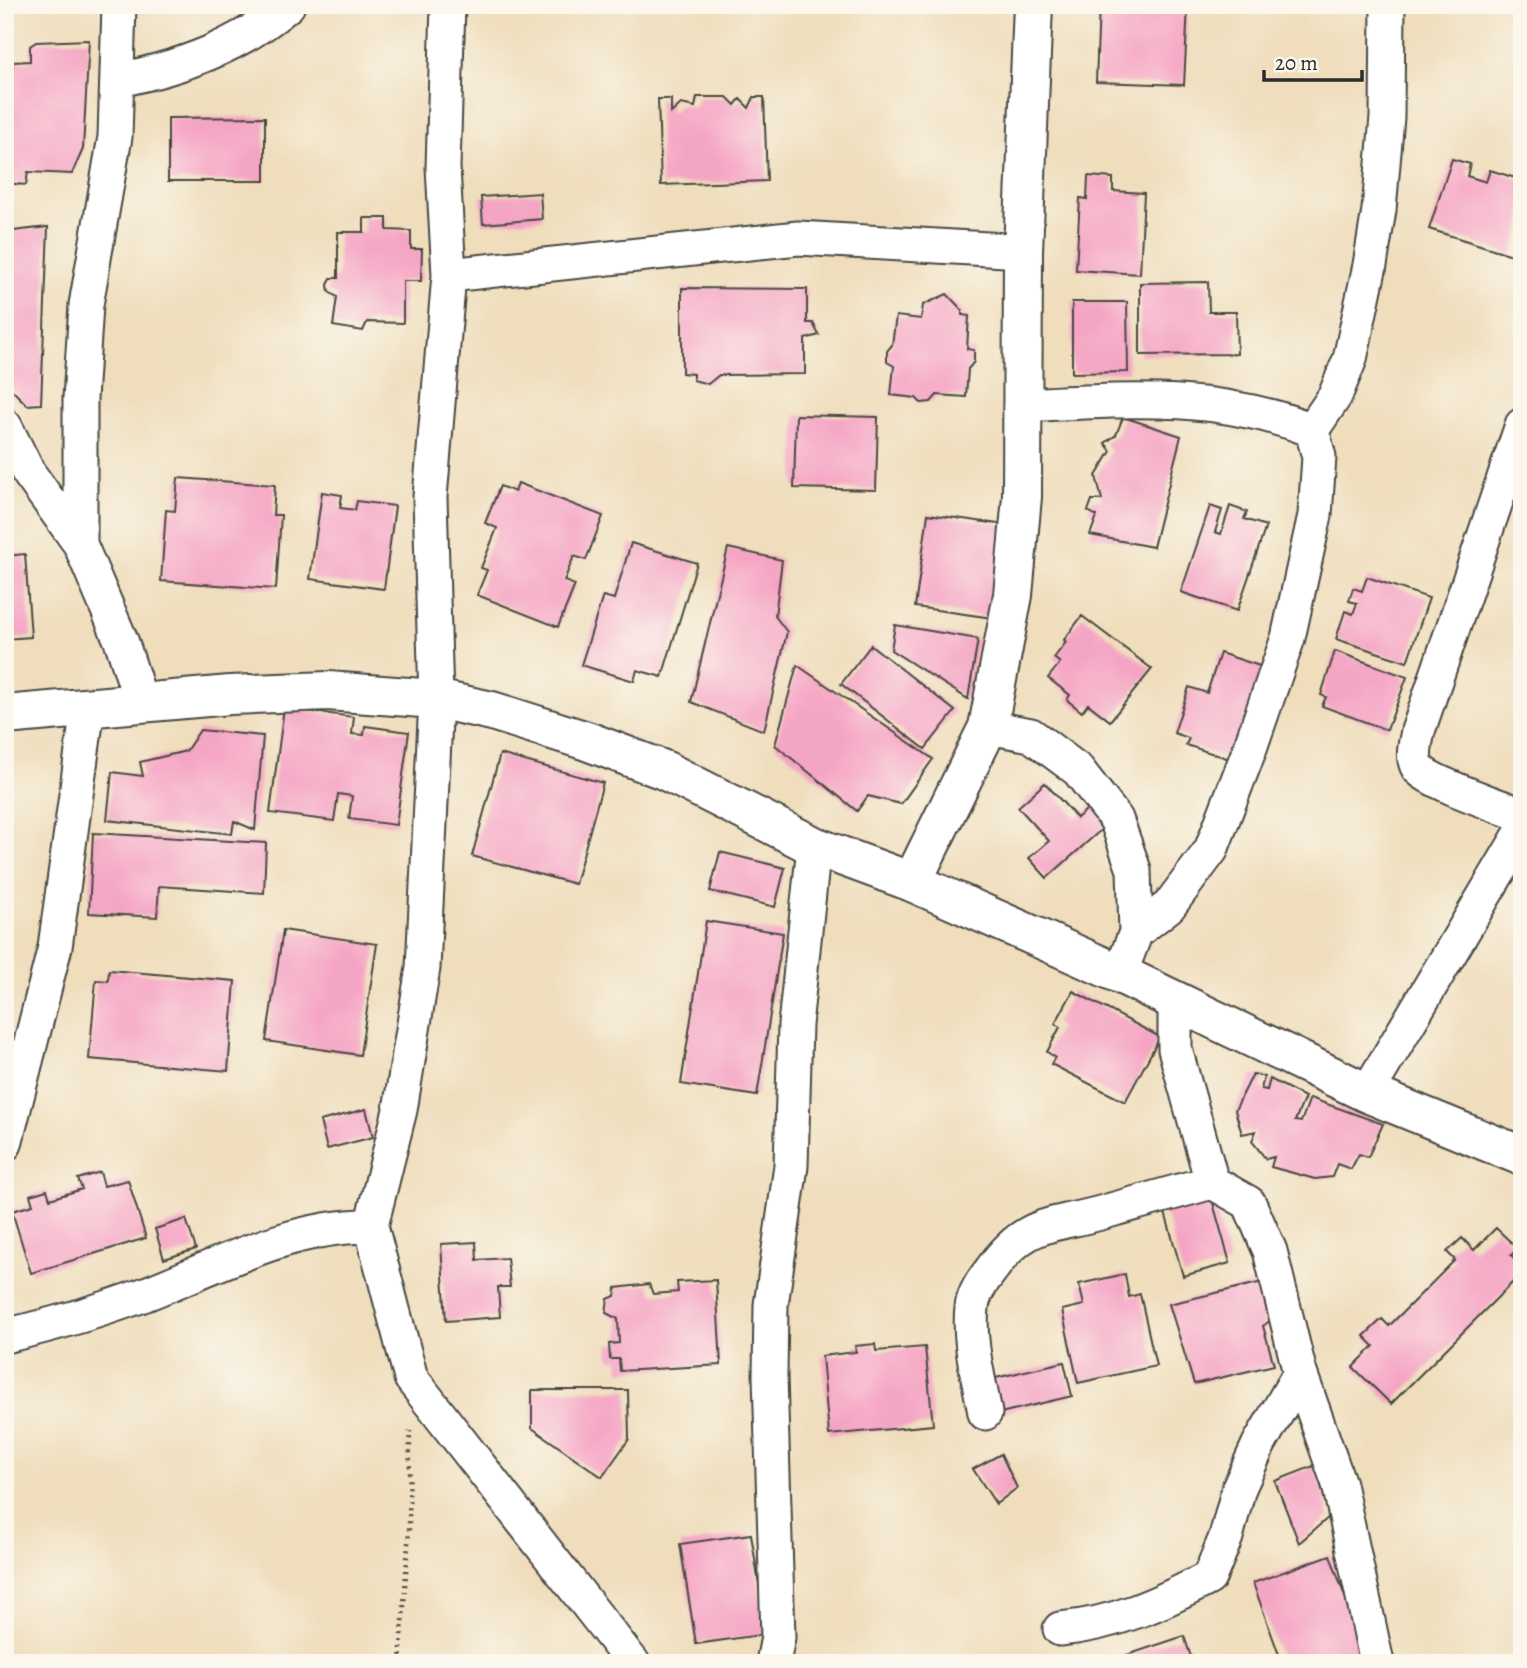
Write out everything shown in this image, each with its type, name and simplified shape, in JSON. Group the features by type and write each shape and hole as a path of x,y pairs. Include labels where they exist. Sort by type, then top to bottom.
{"main road":[{"path":"912,882 988,727 1013,595 1022,497 1023,251 1033,5"},
{"path":"5,715 141,702 328,691 436,699 492,711 587,741 664,770 814,846 912,882 1120,974 1367,1093 1522,1156"}],"street":[{"path":"80,544 80,399 86,305 115,137 119,80 119,5"},
{"path":"119,80 166,70 218,50 271,20 288,5"},
{"path":"448,5 443,167 449,275 430,497 436,699 423,968 400,1110 370,1227 411,1378 633,1663"},
{"path":"1136,932 1169,906 1211,850 1288,638 1315,515 1319,457 1312,430 1335,396 1350,359 1379,210 1387,117 1388,5"},
{"path":"449,275 797,238 1023,251"},
{"path":"1023,405 1139,400 1225,404 1270,413 1312,430"},
{"path":"1522,425 1418,731 1414,754 1418,768 1434,779 1522,815"},
{"path":"5,426 28,472 80,544 122,643 141,702"},
{"path":"5,1144 55,947 88,708"},
{"path":"988,727 1031,735 1078,770 1116,820 1134,870 1136,932 1120,974"},
{"path":"1367,1093 1522,832"},
{"path":"774,1663 778,1637 770,1376 771,1305 791,1166 795,1025 814,846"},
{"path":"1175,1000 1175,1049 1212,1182 1249,1203 1270,1251 1300,1373 1339,1485 1377,1663"},
{"path":"985,1413 970,1329 972,1304 986,1277 1008,1245 1026,1233 1059,1220 1098,1214 1212,1182"},
{"path":"5,1336 140,1296 253,1250 344,1226 370,1227"},
{"path":"1060,1629 1091,1626 1123,1618 1209,1578 1226,1537 1239,1488 1259,1444 1300,1373"}],"path":[{"path":"400,1663 409,1530 411,1378"}],"building":[{"path":"1099,5 1188,5 1184,85 1096,82"},
{"path":"89,40 83,149 72,174 28,172 26,185 5,183 13,62 30,61 30,46 36,42"},
{"path":"697,97 727,97 735,105 740,99 749,108 754,97 764,97 767,181 661,185 658,99 671,99 671,113 681,104 695,107"},
{"path":"265,117 265,181 168,181 168,118"},
{"path":"1452,159 1470,164 1467,176 1486,182 1490,170 1522,180 1522,224 1512,255 1429,229"},
{"path":"1088,176 1113,178 1113,191 1144,193 1140,274 1076,270 1080,198 1087,199"},
{"path":"540,193 542,219 483,224 481,197"},
{"path":"364,218 387,218 387,230 411,231 411,249 422,249 421,281 403,281 403,323 367,322 363,331 333,326 337,297 329,292 328,285 331,278 338,278 338,232 364,232"},
{"path":"48,227 41,404 27,405 5,383 5,232"},
{"path":"1208,282 1209,312 1236,312 1237,354 1140,355 1140,283"},
{"path":"682,288 807,289 807,323 813,323 819,335 805,339 805,374 719,375 708,384 693,380 693,374 682,373"},
{"path":"947,294 962,310 962,315 969,316 967,349 974,350 974,362 968,369 966,397 937,395 931,402 921,403 916,398 891,395 894,366 887,362 887,351 892,345 896,316 921,319 923,305"},
{"path":"1072,302 1127,302 1128,372 1072,373"},
{"path":"796,415 878,417 876,490 794,488"},
{"path":"1123,417 1181,436 1153,547 1090,535 1097,516 1088,511 1092,500 1102,500 1096,476 1111,451 1105,443 1116,435"},
{"path":"178,478 275,485 273,515 281,515 276,589 161,581 166,510 175,511"},
{"path":"518,483 603,516 586,560 574,556 564,581 575,585 558,627 477,595 487,570 481,568 497,528 485,523 500,486 515,492"},
{"path":"322,492 342,495 340,508 355,510 357,501 395,506 384,589 310,579"},
{"path":"1210,506 1222,510 1215,532 1221,534 1230,506 1247,512 1244,519 1266,526 1237,611 1181,592"},
{"path":"928,514 1006,525 993,618 915,607"},
{"path":"631,543 697,563 662,677 637,670 634,681 581,665 603,596 614,599"},
{"path":"728,548 782,560 775,616 787,632 764,731 691,702"},
{"path":"25,554 31,637 5,639 5,556"},
{"path":"1367,577 1429,598 1407,662 1336,639 1345,611 1353,614 1357,603 1349,601 1353,588 1362,591"},
{"path":"1082,616 1152,669 1110,721 1088,704 1082,712 1067,700 1070,695 1048,678 1060,663 1054,658"},
{"path":"895,625 978,639 968,699 891,650"},
{"path":"871,645 955,711 925,749 841,684"},
{"path":"1335,651 1407,677 1387,730 1322,706 1326,697 1321,695"},
{"path":"1220,653 1272,670 1242,763 1186,745 1189,738 1174,733 1189,687 1207,693"},
{"path":"797,665 933,759 901,804 868,796 857,811 775,745"},
{"path":"284,708 354,717 352,734 364,735 365,726 409,732 396,825 349,819 352,796 338,794 334,821 270,813"},
{"path":"200,730 263,736 255,830 234,821 232,834 107,820 112,772 143,776 140,762 186,751"},
{"path":"500,754 603,783 575,884 472,856"},
{"path":"1045,783 1077,818 1094,803 1111,821 1047,878 1029,858 1049,841 1018,807"},
{"path":"93,833 266,843 264,893 159,886 157,917 89,913"},
{"path":"720,852 785,868 775,907 710,891"},
{"path":"706,921 783,933 757,1096 681,1084"},
{"path":"283,930 377,944 360,1055 266,1041"},
{"path":"109,970 235,981 228,1071 89,1059 96,980 108,981"},
{"path":"1073,991 1160,1037 1125,1102 1051,1064 1055,1057 1047,1052 1060,1027 1055,1024"},
{"path":"1253,1074 1264,1077 1261,1089 1267,1090 1270,1079 1305,1097 1295,1121 1301,1122 1310,1098 1383,1124 1368,1157 1359,1154 1351,1169 1337,1164 1332,1177 1315,1179 1271,1167 1274,1157 1266,1159 1252,1141 1256,1131 1242,1134 1235,1110"},
{"path":"366,1109 373,1137 327,1149 320,1121"},
{"path":"100,1172 104,1186 128,1180 146,1238 31,1273 12,1211 33,1205 30,1195 47,1190 50,1199 82,1189 78,1179"},
{"path":"1211,1196 1230,1263 1183,1276 1164,1209"},
{"path":"186,1219 196,1249 164,1259 155,1229"},
{"path":"1496,1228 1518,1249 1511,1255 1522,1266 1522,1273 1391,1404 1353,1367 1374,1346 1364,1336 1382,1319 1389,1326 1455,1260 1447,1252 1462,1238 1474,1250"},
{"path":"476,1242 477,1260 507,1258 510,1287 498,1287 500,1317 446,1321 441,1244"},
{"path":"1125,1274 1129,1297 1140,1294 1156,1366 1078,1383 1062,1310 1084,1305 1079,1284"},
{"path":"716,1280 721,1365 620,1371 619,1359 610,1359 609,1344 619,1343 618,1319 606,1313 608,1299 615,1296 616,1288 649,1284 653,1294 678,1292 677,1282"},
{"path":"1267,1281 1271,1320 1263,1326 1274,1365 1194,1384 1169,1304"},
{"path":"875,1344 876,1351 925,1347 933,1425 829,1435 822,1356 856,1352 855,1346"},
{"path":"1064,1362 1072,1396 996,1414 987,1380"},
{"path":"532,1390 628,1390 629,1439 602,1477 532,1428"},
{"path":"1001,1454 1017,1488 996,1504 973,1469"},
{"path":"1316,1465 1329,1517 1299,1543 1275,1481"},
{"path":"751,1534 767,1634 696,1644 680,1544"},
{"path":"1330,1555 1369,1663 1282,1663 1253,1583"},
{"path":"1184,1636 1193,1663 1106,1663 1106,1662"}]}
